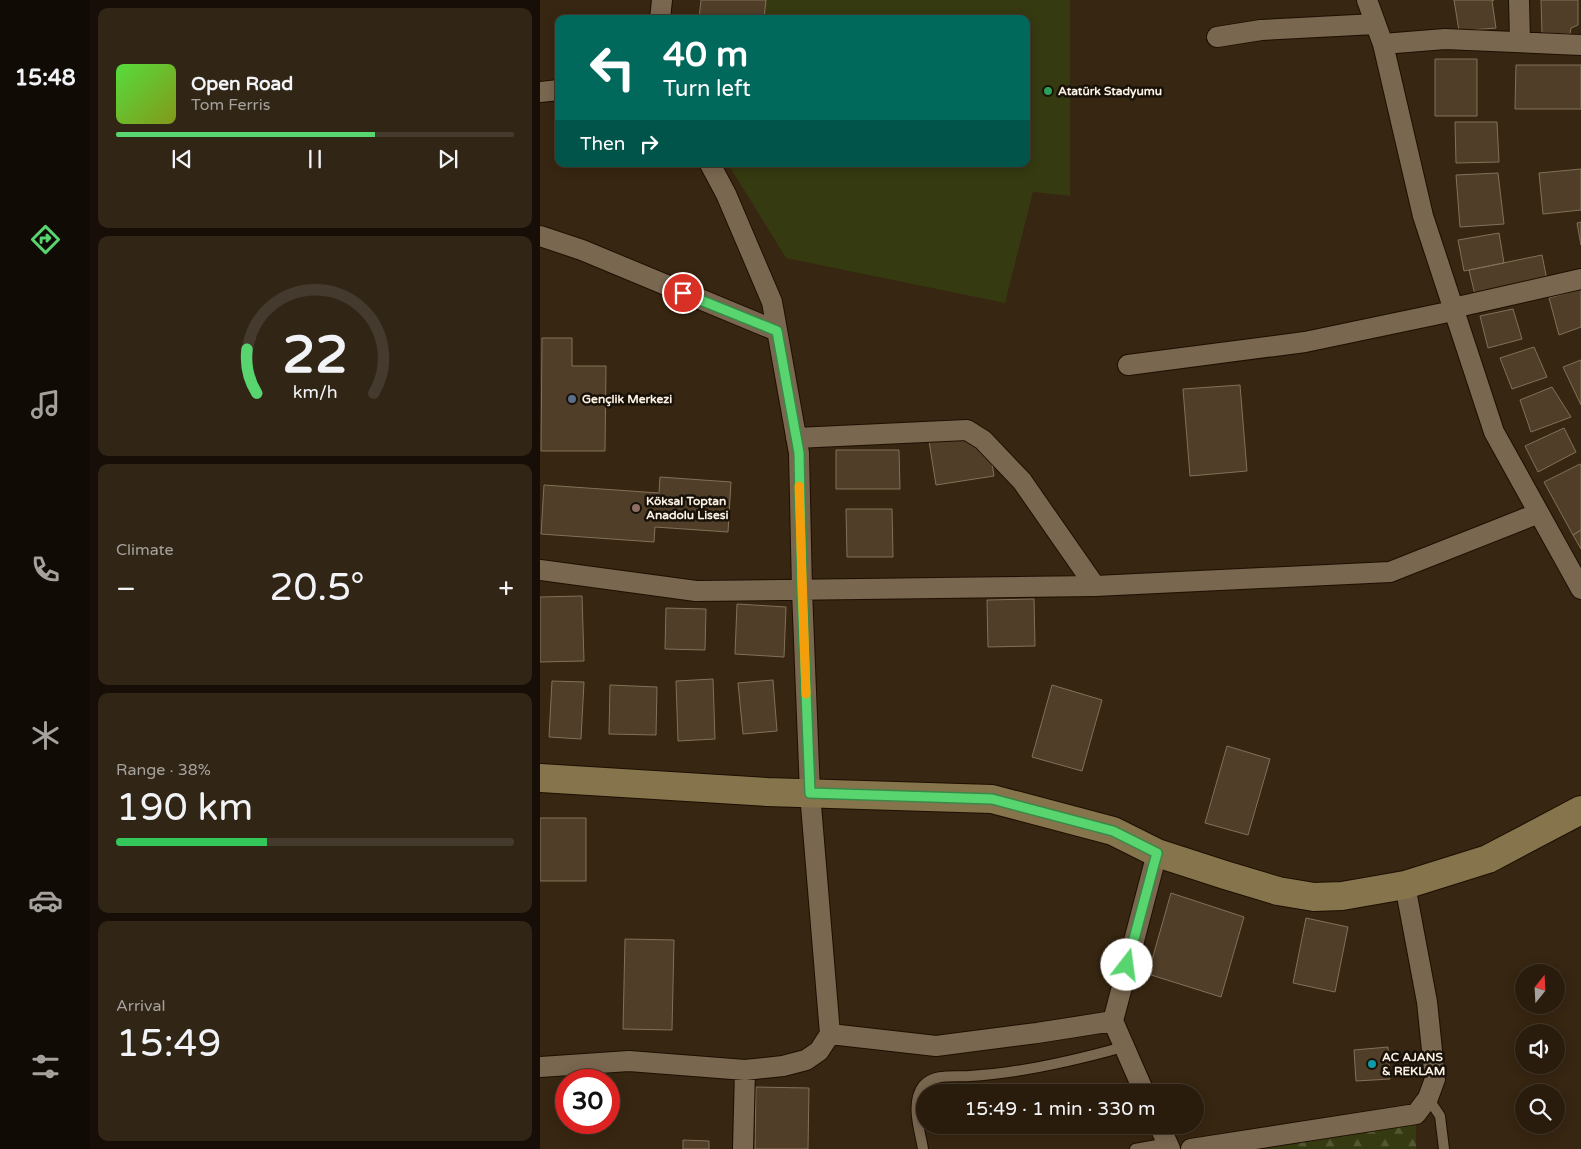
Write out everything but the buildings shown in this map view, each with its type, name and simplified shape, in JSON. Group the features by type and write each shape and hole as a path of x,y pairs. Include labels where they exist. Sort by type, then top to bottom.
{"main road":[{"path":"540,778 810,793 992,799 1113,831 1157,853 1278,891 1314,896 1342,896 1405,885 1488,859 1581,810"}],"street":[{"path":"660,15 662,0"},
{"path":"1367,0 1382,44 1423,216 1494,432 1581,590"},
{"path":"1519,0 1520,41"},
{"path":"1217,37 1261,30 1376,24"},
{"path":"1382,44 1445,39 1581,45"},
{"path":"540,92 555,90"},
{"path":"540,1067 629,1061 745,1070 783,1066 806,1060 819,1052 830,1034 810,793 799,453 772,302 726,194 712,167"},
{"path":"540,236 582,250 777,331"},
{"path":"1128,366 1305,342 1453,311 1453,308 1581,280"},
{"path":"796,438 967,430 983,440 1022,481 1095,586"},
{"path":"540,570 696,591 1095,586 1390,572 1539,513"},
{"path":"1140,1084 1113,1021 1157,853"},
{"path":"1192,1149 1416,1114 1428,1098 1435,1079 1427,1002 1405,885"},
{"path":"830,1034 936,1046 1113,1021"},
{"path":"743,1149 745,1070"},
{"path":"1163,1134 1169,1146"}],"lane":[{"path":"923,1149 916,1108 922,1088 933,1078 980,1076 1063,1064 1123,1047"},
{"path":"1428,1098 1440,1116 1444,1149"},
{"path":"1135,1149 1169,1146"}],"green space":[{"name":"Atatürk Stadyumu","path":"701,0 1070,0 1070,196 1033,192 1005,303 786,258 730,167 1030,167 1030,15 699,15"},
{"path":"1416,1114 1416,1149 1187,1149"}],"slow traffic":[{"path":"799,486 806,694"}],"place":[{"name":"Atatürk Stadyumu","path":"1048,91"},
{"name":"Gençlik Merkezi","path":"572,399"},
{"name":"Köksal Toptan Anadolu Lisesi","path":"636,508"},
{"name":"AC AJANS & REKLAM","path":"1372,1064"}],"route":[{"path":"683,293 777,331 799,453 810,793 992,799 1113,831 1157,853 1127,965"}]}
